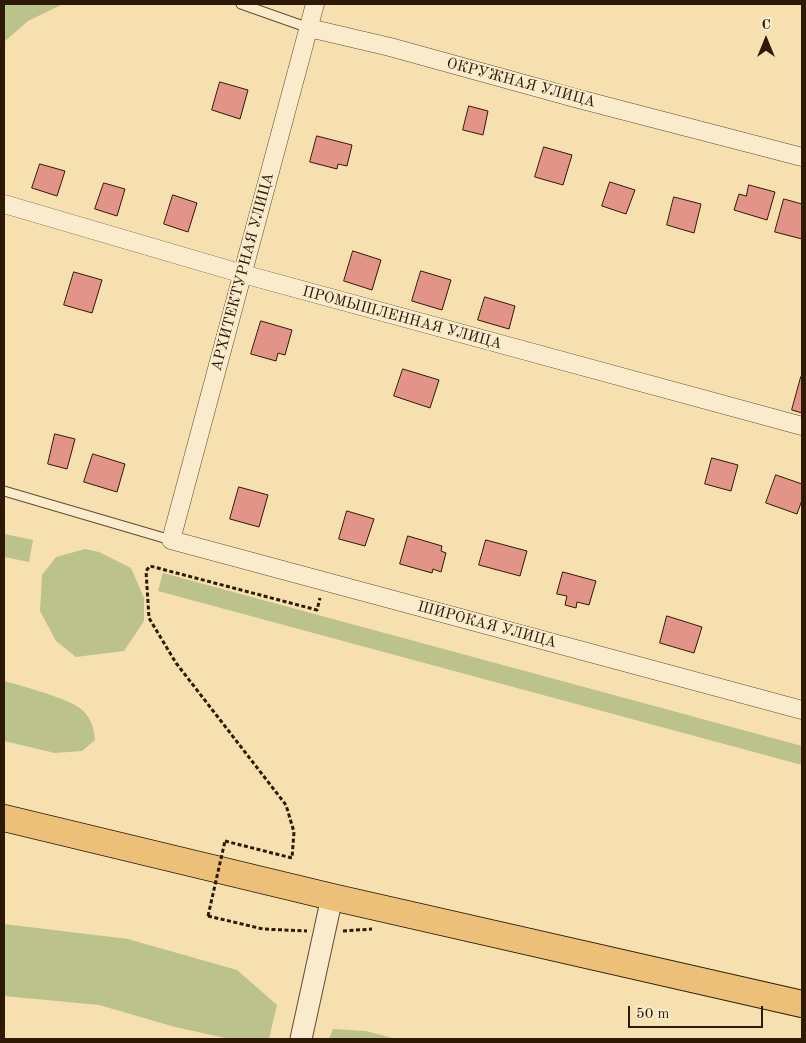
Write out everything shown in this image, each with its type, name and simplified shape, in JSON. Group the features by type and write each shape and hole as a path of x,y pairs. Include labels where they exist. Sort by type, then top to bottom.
{"main road":[{"path":"4,818 332,897 802,1004"}],"street":[{"name":"АРХИТЕКТУРНАЯ УЛИЦА","path":"171,540 315,4"},
{"name":"ОКРУЖНАЯ УЛИЦА","path":"310,28 390,47 802,158"},
{"name":"ПРОМЫШЛЕННАЯ УЛИЦА","path":"4,204 243,274 802,426"},
{"name":"ШИРОКАЯ УЛИЦА","path":"171,540 802,710"},
{"path":"301,1039 332,897"}],"lane":[{"name":"ОКРУЖНАЯ УЛИЦА","path":"241,4 310,28"},
{"path":"4,491 171,540"}],"path":[{"path":"263,929 208,916 225,841 292,858 294,832 286,805 176,663 149,618 146,571 150,566 317,610 324,581"}],"green space":[{"path":"4,4 63,4 28,21 4,42"},
{"path":"4,534 33,540 29,562 4,557"},
{"path":"85,549 99,552 131,568 144,598 144,621 124,651 76,657 56,641 40,611 42,575 56,557"},
{"path":"163,573 802,746 802,765 158,591"},
{"path":"4,681 75,705 90,719 95,740 82,751 55,753 4,741"},
{"path":"4,924 128,939 237,970 277,1005 269,1039 225,1038 175,1027 99,1005 4,996"},
{"path":"333,1029 366,1031 396,1039 329,1039"}],"building":[{"path":"220,82 248,90 240,119 212,110"},
{"path":"469,106 488,111 483,135 463,130"},
{"path":"317,136 352,145 347,166 338,164 337,169 310,162"},
{"path":"544,147 572,155 563,185 535,177"},
{"path":"40,164 65,171 57,196 32,188"},
{"path":"610,182 635,190 626,214 602,206"},
{"path":"104,183 125,189 117,216 95,209"},
{"path":"749,185 775,192 767,220 734,210 739,194 746,196"},
{"path":"173,195 197,203 188,232 164,224"},
{"path":"674,197 701,204 694,233 667,225"},
{"path":"784,199 802,204 802,239 775,232"},
{"path":"353,251 381,260 372,290 344,281"},
{"path":"421,271 451,280 442,310 412,301"},
{"path":"74,272 102,280 92,313 64,305"},
{"path":"485,297 515,306 509,329 478,320"},
{"path":"261,321 292,330 285,355 278,353 276,361 251,354"},
{"path":"403,369 439,380 430,408 394,396"},
{"path":"802,378 802,413 792,410"},
{"path":"55,434 75,439 67,469 48,464"},
{"path":"93,454 125,464 117,492 84,482"},
{"path":"712,458 738,465 731,491 705,484"},
{"path":"776,475 802,484 802,500 797,514 766,503"},
{"path":"239,487 268,495 259,527 230,519"},
{"path":"347,511 374,519 365,546 339,539"},
{"path":"408,536 442,546 441,551 446,553 441,572 433,569 432,573 400,564"},
{"path":"486,540 527,551 520,576 479,565"},
{"path":"563,572 596,581 589,605 577,602 576,608 565,605 567,596 557,594"},
{"path":"667,616 702,627 694,653 660,643"}]}
